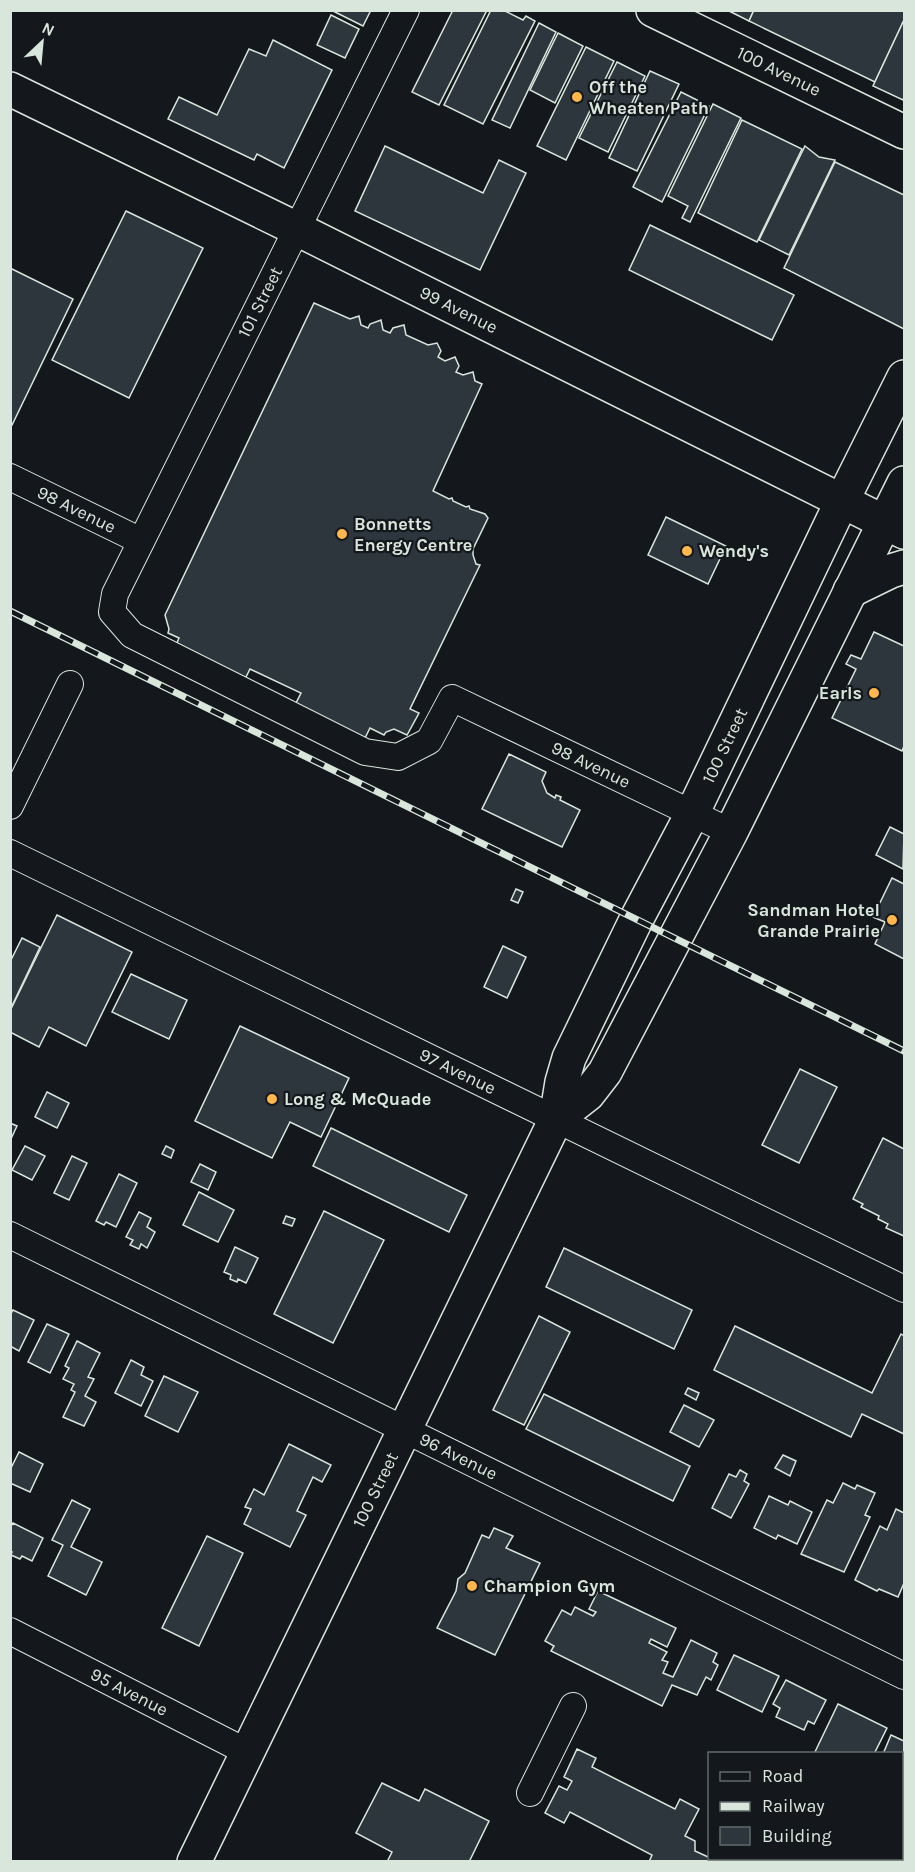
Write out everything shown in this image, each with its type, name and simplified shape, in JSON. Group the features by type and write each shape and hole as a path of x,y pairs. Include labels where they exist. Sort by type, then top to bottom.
{"main road":[{"name":"100 Avenue","path":"653,10 904,132"},
{"name":"99 Avenue","path":"10,89 297,229 895,527"},
{"name":"100 Street","path":"194,1862 556,1119 562,1082 569,1058 636,920 692,814 904,377"},
{"name":"100 Street","path":"556,1119 588,1094 605,1072 731,832 850,591 895,527 904,483"},
{"path":"850,591 904,567"}],"street":[{"name":"101 Street","path":"406,10 115,594 112,612 132,635 365,752 398,757 429,741 452,698"},
{"name":"98 Avenue","path":"10,477 141,541"},
{"path":"10,806 70,684"},
{"name":"98 Avenue","path":"452,698 731,832"},
{"name":"97 Avenue","path":"10,853 904,1289"},
{"name":"96 Avenue","path":"10,1234 904,1676"},
{"name":"95 Avenue","path":"10,1631 247,1752"},
{"path":"530,1793 573,1706"}],"building":[{"path":"331,10 371,10 363,26"},
{"path":"453,10 487,10 439,105 412,92"},
{"path":"491,10 503,10 523,20 526,16 535,21 483,124 444,105"},
{"path":"727,10 754,10 749,21"},
{"path":"754,10 904,10 904,20 875,82 749,21"},
{"path":"331,15 359,29 345,58 317,45"},
{"path":"904,20 904,97 903,100 873,86"},
{"path":"539,23 556,32 510,128 492,120"},
{"path":"558,33 583,46 555,103 530,90"},
{"path":"273,40 332,70 284,168 257,154 254,160 168,119 179,97 217,115 249,49 266,56"},
{"path":"586,47 614,61 566,160 537,146"},
{"path":"617,62 645,76 608,152 579,138"},
{"path":"650,71 679,84 637,171 609,158"},
{"path":"681,92 709,106 662,202 633,187"},
{"path":"713,104 741,118 690,222 682,218 688,206 668,196"},
{"path":"742,120 802,149 757,242 698,213"},
{"path":"385,146 483,193 499,160 526,173 480,270 355,211"},
{"path":"805,146 819,157 835,160 789,255 759,240"},
{"path":"835,162 904,195 904,329 784,268"},
{"path":"126,211 203,248 129,398 52,360"},
{"path":"650,225 794,295 772,340 629,270"},
{"path":"10,268 73,299 12,425 10,424"},
{"name":"Bonnetts Energy Centre","path":"314,303 350,319 359,316 361,325 368,328 370,324 381,320 383,330 390,333 393,328 404,325 406,335 428,345 437,343 441,351 438,357 445,361 455,357 459,366 456,372 463,375 473,372 475,381 482,384 433,491 449,499 452,498 453,501 466,507 469,506 470,509 485,514 488,518 473,549 476,564 480,565 410,709 419,713 407,735 394,729 384,735 370,728 363,742 294,707 301,693 250,669 243,683 174,650 179,638 168,633 165,615"},
{"name":"Wendy's","path":"666,517 726,546 708,584 648,555"},
{"name":"Earls","path":"874,632 904,646 904,746 902,751 832,718 856,669 846,664 851,655 861,659"},
{"path":"509,754 546,772 542,781 547,793 555,798 556,795 561,797 560,800 580,810 562,847 482,809"},
{"path":"890,827 904,834 903,869 876,855"},
{"name":"Sandman Hotel Grande Prairie","path":"892,878 904,884 904,959 875,944 885,922 873,917"},
{"path":"516,889 523,892 518,903 511,900"},
{"path":"57,915 132,952 86,1046 49,1027 39,1047 10,1032 10,1011"},
{"path":"22,938 40,947 10,1010 10,962"},
{"path":"503,946 526,957 507,998 484,987"},
{"path":"131,974 187,1000 169,1039 112,1012"},
{"name":"Long & McQuade","path":"240,1026 349,1078 321,1137 290,1122 272,1158 195,1121"},
{"path":"800,1069 837,1087 799,1163 762,1145"},
{"path":"47,1092 69,1103 57,1128 35,1117"},
{"path":"10,1123 17,1126 10,1141"},
{"path":"331,1128 467,1195 449,1232 313,1166"},
{"path":"883,1138 904,1149 904,1236 886,1228 888,1224 878,1219 879,1216 861,1207 863,1204 853,1199"},
{"path":"25,1146 45,1156 32,1180 12,1170"},
{"path":"166,1146 174,1150 171,1158 162,1154"},
{"path":"72,1156 87,1163 69,1200 54,1193"},
{"path":"200,1164 216,1172 208,1190 191,1182"},
{"path":"119,1174 137,1183 116,1227 106,1222 104,1225 96,1221"},
{"path":"199,1192 234,1210 218,1242 183,1225"},
{"path":"324,1211 384,1240 333,1343 274,1314"},
{"path":"139,1212 151,1218 147,1227 155,1232 147,1248 141,1244 139,1249 130,1245 133,1240 126,1237"},
{"path":"286,1216 295,1219 292,1226 283,1223"},
{"path":"235,1247 258,1258 246,1283 238,1279 237,1282 230,1279 231,1275 224,1272"},
{"path":"564,1248 692,1310 674,1349 546,1287"},
{"path":"13,1310 34,1320 19,1351 10,1346 10,1315"},
{"path":"539,1316 570,1332 524,1425 493,1410"},
{"path":"47,1324 69,1334 50,1373 28,1362"},
{"path":"735,1326 872,1393 901,1334 904,1336 904,1434 862,1414 851,1437 714,1370"},
{"path":"77,1341 100,1353 88,1377 94,1379 85,1396 96,1402 84,1426 63,1417 75,1392 71,1390 74,1384 63,1379 69,1368 65,1366"},
{"path":"131,1360 144,1367 141,1375 153,1381 141,1406 115,1393"},
{"path":"164,1376 198,1392 178,1432 145,1416"},
{"path":"688,1388 699,1393 696,1400 685,1394"},
{"path":"544,1394 690,1466 673,1501 526,1429"},
{"path":"684,1405 714,1420 699,1447 670,1432"},
{"path":"289,1444 331,1465 322,1482 313,1477 297,1511 306,1515 290,1547 244,1524 251,1509 245,1507 254,1489 264,1495"},
{"path":"19,1452 43,1464 30,1492 10,1483 10,1470"},
{"path":"783,1455 796,1461 790,1476 775,1468"},
{"path":"740,1470 747,1474 744,1481 749,1484 731,1518 712,1508 729,1474 736,1477"},
{"path":"843,1483 855,1489 857,1485 875,1493 865,1515 870,1517 844,1572 801,1554 827,1500 833,1503"},
{"path":"769,1496 788,1505 790,1501 812,1512 797,1544 778,1535 776,1539 754,1528"},
{"path":"72,1500 90,1509 71,1547 102,1562 86,1595 48,1576 63,1545 52,1540"},
{"path":"896,1509 904,1513 904,1583 898,1597 879,1589 877,1591 855,1580 880,1526 887,1530"},
{"path":"13,1523 43,1538 32,1561 22,1556 20,1559 11,1555 10,1528"},
{"path":"494,1528 513,1536 506,1548 540,1563 495,1655 437,1628 456,1591 458,1579 465,1573 482,1535 489,1538"},
{"path":"207,1536 243,1553 199,1646 162,1628"},
{"path":"598,1591 676,1628 667,1647 651,1639 649,1643 667,1652 662,1660 668,1662 663,1673 673,1677 691,1640 717,1653 713,1662 718,1665 711,1680 706,1677 697,1695 672,1685 662,1706 551,1651 554,1646 545,1641 562,1610 571,1615 575,1607 593,1616 596,1612 589,1609"},
{"path":"734,1655 779,1676 762,1712 717,1690"},
{"path":"786,1680 826,1700 814,1724 808,1721 804,1730 776,1717 780,1708 773,1704"},
{"path":"838,1704 887,1728 875,1752 815,1752"},
{"path":"891,1735 904,1741 904,1774 903,1752 884,1752"},
{"path":"577,1749 596,1758 592,1767 675,1809 680,1799 699,1809 685,1836 695,1841 695,1851 708,1857 708,1860 719,1862 649,1862 652,1855 570,1812 564,1823 545,1813 559,1786 567,1790 572,1781 564,1777"},
{"path":"382,1783 419,1801 425,1789 489,1821 469,1862 387,1862 392,1852 356,1833"}],"railway":[{"path":"10,611 904,1051"}],"place":[{"name":"Off the Wheaten Path","path":"577,97"},
{"name":"Bonnetts Energy Centre","path":"342,534"},
{"name":"Wendy's","path":"687,551"},
{"name":"Earls","path":"874,693"},
{"name":"Sandman Hotel Grande Prairie","path":"892,920"},
{"name":"Long & McQuade","path":"272,1099"},
{"name":"Champion Gym","path":"472,1586"}]}
